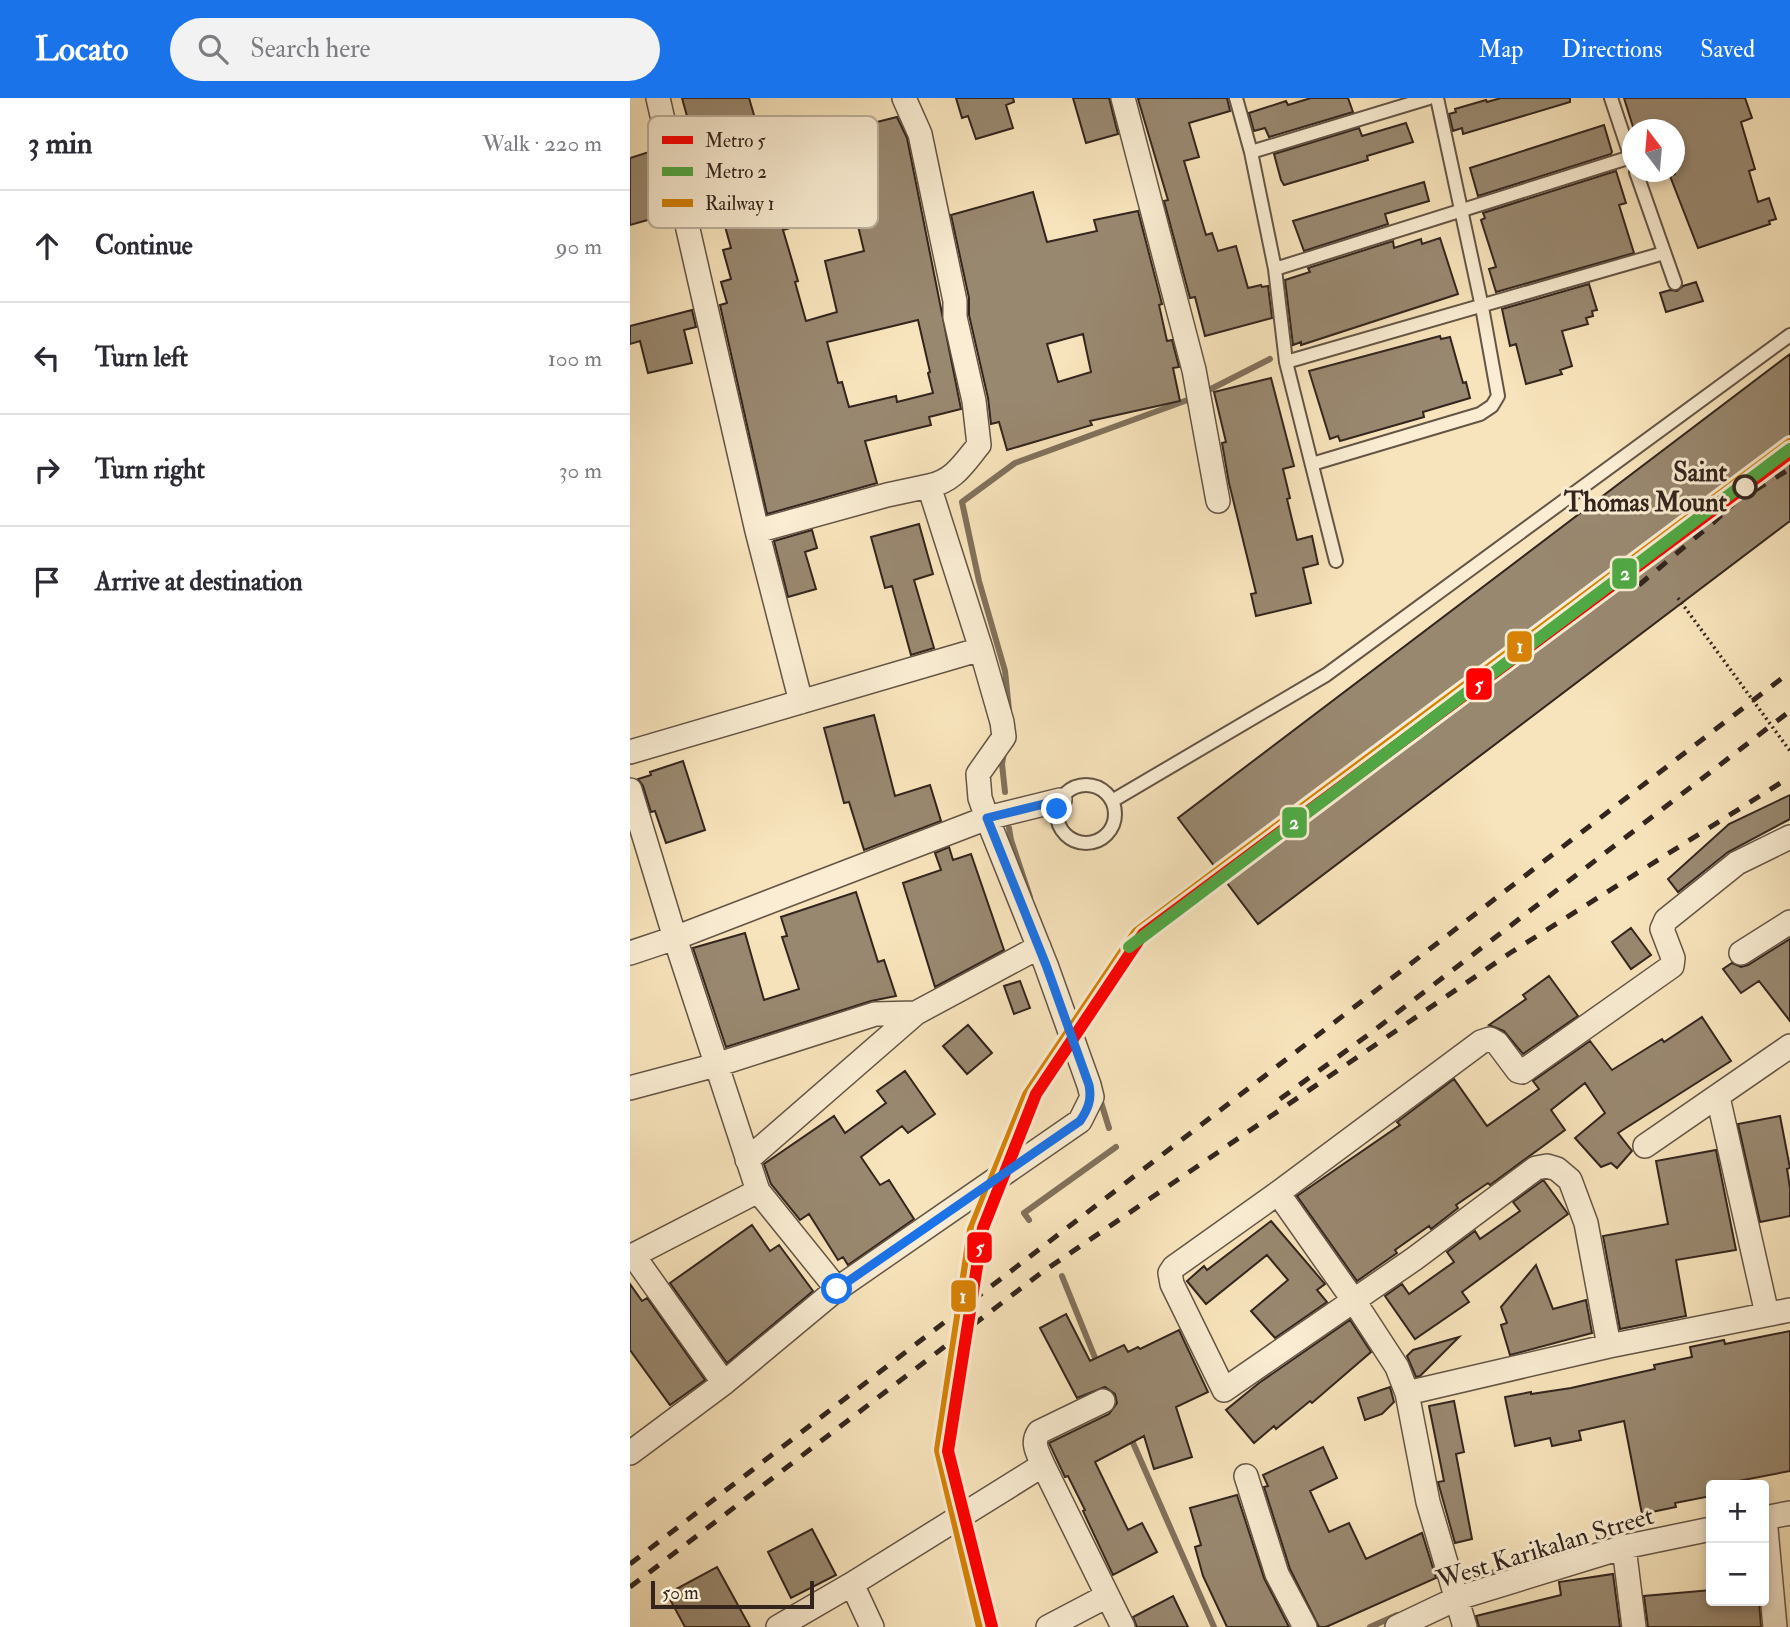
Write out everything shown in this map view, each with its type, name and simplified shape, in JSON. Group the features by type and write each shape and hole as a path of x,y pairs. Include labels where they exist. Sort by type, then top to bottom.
{"street":[{"path":"658,98 662,116"},
{"path":"757,531 887,495 939,484 957,473 979,445 974,401 920,134 904,98"},
{"path":"1123,98 1194,370 1218,501"},
{"path":"688,228 757,531 801,702"},
{"path":"630,1452 724,1383 837,1289 1080,1121 1092,1097 1039,947 979,798 978,774 1004,737 981,649 929,486"},
{"path":"630,752 981,649"},
{"path":"630,790 675,938 758,1191 837,1289"},
{"path":"630,953 987,818 1060,800"},
{"path":"1609,1346 1586,1223 1570,1180 1557,1169 1547,1166 1536,1168 1354,1301 1224,1390 1172,1284 1170,1273 1174,1267 1481,1042 1490,1039 1497,1044 1518,1071 1522,1072 1534,1064 1672,966 1673,958 1662,929 1666,920 1737,863 1790,837"},
{"path":"1741,953 1790,922"},
{"path":"747,1160 916,1013 1039,947"},
{"path":"630,1088 716,1065 875,1014 916,1013"},
{"path":"1645,1146 1790,1046"},
{"path":"1718,1097 1767,1314"},
{"path":"724,1383 632,1256 758,1191"},
{"path":"1278,1193 1397,1367 1407,1393 1427,1503 1465,1627"},
{"path":"1407,1393 1609,1346 1790,1310"},
{"path":"1103,1401 1039,1432 1034,1438 1043,1465 1123,1627"},
{"path":"778,1627 1043,1465"},
{"path":"1246,1476 1277,1574 1305,1627"},
{"path":"1769,1517 1790,1513"},
{"name":"West Karikalan Street","path":"1397,1627 1458,1598 1624,1547 1706,1530"},
{"path":"1767,1543 1775,1627"},
{"path":"1624,1547 1634,1627"},
{"path":"852,1584 872,1627"},
{"path":"1048,1627 1107,1596"}],"lane":[{"path":"1236,98 1251,152 1275,269 1286,362 1336,561"},
{"path":"1251,152 1429,98"},
{"path":"1312,464 1480,414 1492,405 1498,396 1482,307 1437,98"},
{"path":"1611,98 1622,130"},
{"path":"1275,269 1622,162"},
{"path":"1639,182 1675,283"},
{"path":"1286,362 1664,253"},
{"path":"1112,801 1326,675 1790,335"},
{"path":"1091,785 1107,793 1112,801 1115,810 1112,828 1107,835 1090,843 1072,840 1065,835 1057,818 1060,800 1073,788 1091,785"}],"path":[{"path":"1678,598 1790,751"}],"building":[{"path":"682,98 749,98 754,116 687,116"},
{"path":"956,98 1013,98 1014,102 1006,105 1013,128 976,139 968,116 962,118"},
{"path":"1073,98 1109,98 1118,134 1086,143"},
{"path":"1227,98 1230,111 1189,123 1199,157 1184,161 1206,235 1212,233 1218,251 1236,246 1248,288 1268,286 1272,318 1205,336 1195,297 1190,298 1164,201 1168,200 1138,99"},
{"path":"1311,98 1348,98 1353,112 1269,137 1265,128 1254,131 1249,113 1286,101 1288,105"},
{"path":"1501,98 1570,98 1570,102 1463,134 1462,128 1453,131 1449,114 1456,112 1455,109"},
{"path":"1624,98 1745,98 1752,118 1741,122 1755,169 1749,171 1758,202 1769,198 1776,219 1769,221 1770,224 1698,248 1672,182 1685,182 1685,119 1631,119"},
{"path":"897,117 907,138 961,409 929,417 931,425 865,441 877,483 767,514 720,305 727,303 721,282 731,279 723,250 731,248 725,228 790,228 783,230 806,321 837,312 825,261 864,251 859,228 878,228 878,122","holes":["918,320 930,372 928,373 933,393 897,402 896,396 849,407 842,382 838,383 827,342"]},
{"path":"1406,123 1413,142 1367,156 1368,160 1284,185 1281,180 1274,154 1359,128 1362,136"},
{"path":"1604,125 1611,154 1478,196 1470,168"},
{"path":"648,152 648,220 630,225 630,158"},
{"path":"1616,171 1626,203 1619,205 1634,253 1496,292 1489,269 1496,267 1481,220 1485,218 1483,213"},
{"path":"1424,182 1429,201 1385,214 1388,224 1304,251 1293,221"},
{"path":"1033,192 1047,242 1097,231 1094,220 1138,211 1162,304 1159,305 1167,341 1172,340 1179,367 1173,368 1180,401 1090,421 1092,425 1007,450 999,422 991,424 951,215","holes":["1083,334 1091,372 1058,382 1047,344"]},
{"path":"1440,238 1458,294 1301,345 1301,342 1293,345 1285,280 1310,272 1308,268 1393,241 1394,248 1421,239 1422,244"},
{"path":"1696,282 1703,301 1666,312 1660,293 1677,291"},
{"path":"1589,284 1597,310 1592,311 1593,316 1586,318 1588,324 1562,331 1572,366 1560,370 1562,374 1526,384 1516,344 1510,346 1502,309"},
{"path":"692,310 696,327 684,330 692,363 648,373 640,341 630,344 630,326"},
{"path":"1440,336 1441,339 1450,337 1470,398 1423,412 1424,417 1340,441 1338,436 1330,439 1309,371"},
{"path":"1790,354 1790,521 1258,924 1178,818"},
{"path":"1271,378 1294,466 1283,469 1297,540 1312,536 1318,564 1303,568 1311,603 1256,616 1251,594 1256,593 1229,483 1222,443 1226,442 1214,392"},
{"path":"919,524 933,574 914,580 934,648 911,655 892,586 885,588 871,537"},
{"path":"812,530 817,548 805,552 816,589 788,597 774,541"},
{"path":"874,715 895,796 930,785 941,821 864,850 849,802 844,803 824,728"},
{"path":"683,761 705,830 666,843 655,811 651,812 638,779"},
{"path":"1790,795 1790,819 1728,852 1678,892 1668,879 1729,824"},
{"path":"949,847 953,860 971,854 1004,950 935,987 903,883 941,870 935,853"},
{"path":"856,892 878,962 884,960 896,996 871,1001 726,1047 693,948 745,933 764,1000 799,989 782,937 787,936 781,917"},
{"path":"1631,928 1651,955 1631,969 1612,942"},
{"path":"1790,939 1790,1021 1759,981 1741,993 1723,969 1732,963 1741,967 1748,965"},
{"path":"1549,976 1578,1016 1523,1054 1504,1031 1489,1025 1526,999 1523,995"},
{"path":"1020,981 1030,1008 1014,1014 1004,986"},
{"path":"1702,1017 1731,1061 1618,1133 1632,1151 1617,1168 1611,1163 1601,1167 1575,1138 1605,1113 1585,1083 1551,1110 1565,1130 1490,1185 1488,1183 1456,1205 1458,1208 1431,1229 1429,1226 1357,1281 1297,1196 1400,1125 1397,1122 1454,1079 1487,1126 1539,1089 1533,1081 1590,1041 1612,1070 1662,1039 1664,1042"},
{"path":"968,1025 992,1053 967,1074 943,1046"},
{"path":"905,1071 935,1114 908,1133 902,1126 861,1157 880,1185 889,1180 914,1219 848,1265 843,1257 838,1260 809,1214 800,1220 771,1184 764,1164 834,1116 845,1133 886,1103 877,1091"},
{"path":"1780,1116 1790,1168 1787,1169 1790,1216 1760,1222 1738,1124"},
{"path":"1716,1150 1736,1250 1676,1260 1686,1316 1620,1329 1603,1236 1668,1224 1656,1161"},
{"path":"1542,1181 1568,1214 1462,1292 1469,1302 1415,1339 1385,1296 1402,1284 1409,1294 1454,1262 1447,1252 1475,1231 1480,1239 1520,1211 1513,1202"},
{"path":"1271,1221 1325,1284 1317,1290 1327,1302 1275,1338 1251,1311 1288,1280 1267,1255 1206,1304 1187,1281 1204,1266 1207,1270"},
{"path":"752,1225 770,1251 779,1245 813,1291 727,1363 670,1283"},
{"path":"1536,1265 1553,1309 1586,1300 1592,1333 1510,1355 1501,1325 1507,1323 1501,1307"},
{"path":"630,1284 642,1301 647,1298 705,1380 670,1405 630,1350"},
{"path":"1066,1314 1090,1361 1124,1345 1128,1352 1138,1347 1140,1349 1179,1330 1208,1392 1176,1407 1192,1457 1154,1469 1144,1436 1095,1462 1128,1530 1142,1523 1157,1552 1113,1575 1083,1511 1085,1510 1049,1443 1109,1414 1117,1403 1115,1394 1105,1387 1077,1398 1040,1328"},
{"path":"1350,1320 1371,1352 1312,1403 1310,1401 1254,1443 1226,1410 1259,1383"},
{"path":"1790,1331 1790,1471 1743,1480 1706,1480 1706,1497 1675,1503 1676,1507 1642,1514 1624,1421 1579,1431 1581,1440 1552,1446 1550,1438 1515,1446 1505,1397 1571,1388 1655,1369 1654,1365 1692,1357 1690,1347 1724,1340 1725,1344"},
{"path":"1459,1337 1416,1377 1407,1356 1413,1350"},
{"path":"1390,1387 1394,1402 1382,1414 1365,1420 1358,1398"},
{"path":"1454,1401 1464,1452 1456,1454 1472,1539 1455,1543 1438,1482 1444,1481 1429,1406"},
{"path":"1323,1447 1337,1478 1310,1491 1329,1532 1349,1523 1366,1559 1422,1533 1436,1578 1326,1627 1319,1627 1290,1569 1264,1487 1268,1486 1263,1475"},
{"path":"1237,1495 1264,1578 1289,1627 1227,1627 1203,1576 1195,1547 1201,1545 1190,1508"},
{"path":"812,1529 836,1575 791,1598 768,1552"},
{"path":"717,1567 750,1627 685,1627 667,1594"},
{"path":"1613,1574 1620,1627 1479,1627 1476,1616 1561,1595 1559,1582"},
{"path":"1706,1590 1706,1606 1759,1606 1761,1627 1648,1627 1644,1596"},
{"path":"1173,1596 1188,1627 1137,1627 1133,1617"}],"waterway":[{"path":"1203,393 1270,359"},
{"path":"1009,710 1005,671 979,581 962,502 1015,463 1193,398"},
{"path":"1004,752 1002,764 1005,792"},
{"path":"1009,828 1030,897"},
{"path":"1100,1099 1109,1128"},
{"path":"1029,1220 1024,1213 1116,1147"},
{"path":"1062,1276 1098,1365"},
{"path":"1130,1436 1214,1627"},
{"path":"1472,1581 1491,1573 1540,1561"},
{"path":"1370,1627 1397,1615"}],"railway":[{"path":"1639,585 1714,522 1790,450"},
{"path":"1755,490 1790,469"},
{"path":"1643,561 1693,529"},
{"path":"630,1564 1790,672"},
{"path":"1280,1099 1372,1032 1790,711"},
{"path":"630,1587 1041,1273 1510,953 1790,777"}],"metro line":[{"name":"2","path":"1129,947 1790,449"},
{"name":"5","path":"992,1627 948,1451 983,1228 1036,1094 1143,934 1790,453"}],"rail line":[{"name":"1","path":"982,1627 940,1450 973,1230 1028,1095 1137,933 1790,444"}],"place":[{"name":"Saint Thomas Mount","path":"1745,487"}],"route":[{"path":"837,1289 1080,1121 1088,1109 1092,1097 1089,1085 1046,965 987,818 1060,800 1057,809"}]}
